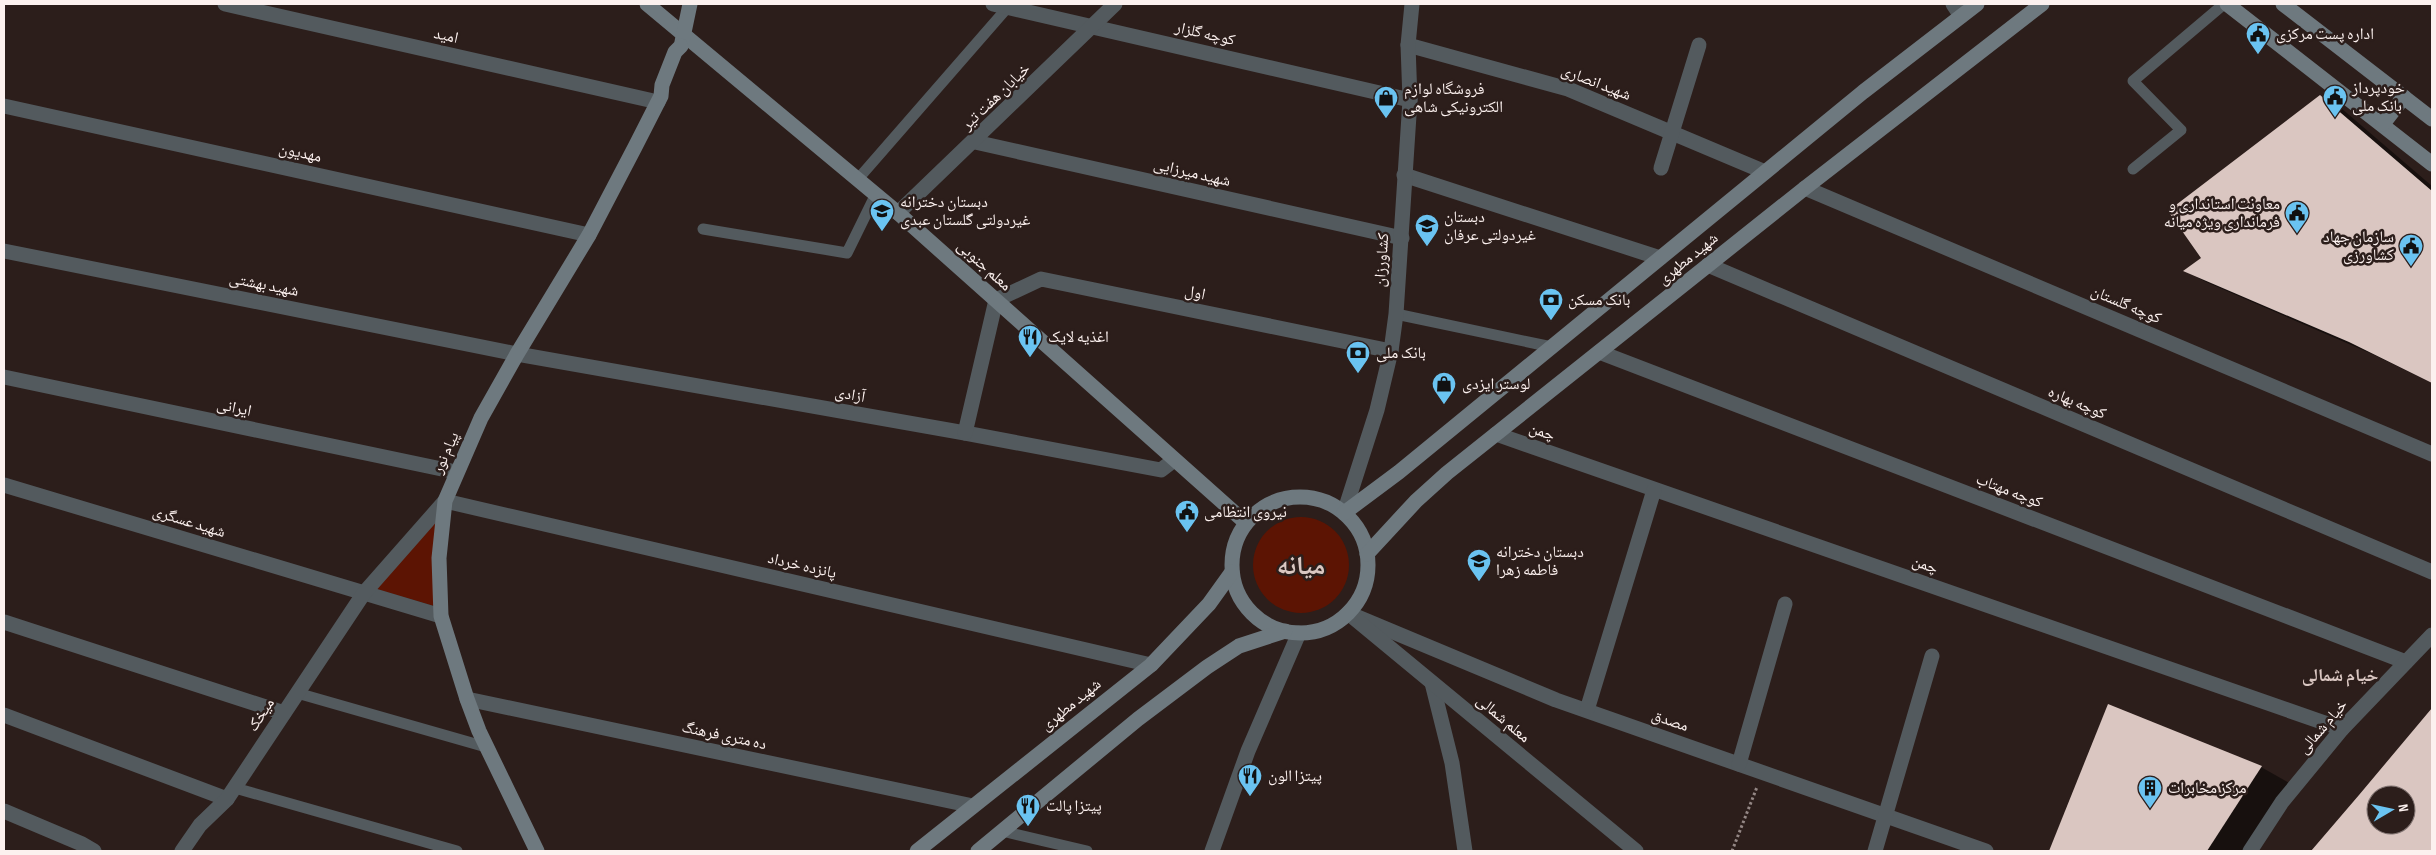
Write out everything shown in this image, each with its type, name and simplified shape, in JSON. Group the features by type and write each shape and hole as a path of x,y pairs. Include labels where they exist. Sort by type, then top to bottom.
{"main road":[{"name":"معلم جنوبی","path":"647,4 682,40 858,179 898,213 1246,523"},
{"name":"شهید مطهری","path":"1344,512 1399,472 1552,347 1765,172 1957,10 1977,4"},
{"name":"شهید مطهری","path":"1367,554 1416,502 1447,473 1805,188 2042,4"},
{"path":"2226,4 2383,124 2432,164"},
{"path":"2283,4 2432,119"},
{"name":"پیام نور","path":"537,851 486,746 467,699 441,616 439,558 445,501 481,418 517,354 590,235 660,99 668,88 681,55 687,8"},
{"path":"2383,124 2404,97"},
{"path":"978,851 1138,719 1207,667 1239,646 1292,632 1317,631 1334,624 1348,613 1365,586 1368,570 1363,538 1344,512 1325,501 1304,496 1282,499 1261,508 1246,523 1237,538 1233,555 1232,572 1238,592 1249,610 1265,623 1292,632"},
{"name":"شهید مطهری","path":"918,851 1151,665 1209,604 1232,572"}],"street":[{"name":"امید","path":"226,4 660,99"},
{"name":"کوچه گلزار","path":"993,4 1410,100"},
{"name":"خیابان هفت تیر","path":"898,213 975,142 1116,4"},
{"name":"کشاورزان","path":"1344,512 1377,410 1391,351 1396,314 1410,100 1408,45 1412,4"},
{"name":"شهید انصاری","path":"1408,45 1568,89 1765,172"},
{"path":"1661,168 1699,46"},
{"name":"مهدیون","path":"4,106 590,235"},
{"name":"شهید میرزایی","path":"975,142 1402,238"},
{"path":"1404,175 1660,258"},
{"name":"کوچه گلستان","path":"1805,188 2432,454"},
{"name":"شهید بهشتی","path":"4,251 517,354"},
{"name":"کوچه بهاره","path":"1708,265 2432,572"},
{"name":"اول","path":"996,300 1041,279 1391,351"},
{"path":"965,433 996,300"},
{"name":"کوچه مهتاب","path":"1599,352 2406,662"},
{"name":"آزادی","path":"517,354 965,433 1161,470 1174,460"},
{"name":"ایرانی","path":"4,377 456,472"},
{"name":"چمن","path":"1496,434 2342,729"},
{"name":"شهید عسگری","path":"4,485 441,616"},
{"path":"1587,710 1654,490"},
{"name":"میخک","path":"182,851 200,825 231,793 364,593 445,501"},
{"name":"پانزده خرداد","path":"445,501 1151,665"},
{"path":"1739,764 1785,604"},
{"name":"مصدق","path":"1348,613 1440,653 1587,710 1986,851"},
{"name":"معلم شمالی","path":"1348,613 1636,851"},
{"path":"4,622 284,713"},
{"path":"1212,851 1292,632"},
{"name":"خیام شمالی","path":"2250,851 2282,802 2342,729 2432,635"},
{"path":"1876,851 1932,656"},
{"path":"1432,683 1452,763 1464,851"},
{"name":"ده متری فرهنگ","path":"467,699 973,806"},
{"path":"4,715 231,793"},
{"path":"4,811 82,844 94,851"}],"lane":[{"path":"2133,169 2181,130 2133,81 2226,4"},
{"path":"858,179 1008,7"},
{"path":"703,229 847,253 876,194"},
{"path":"1396,314 1552,347"},
{"path":"297,693 486,746"},
{"path":"231,793 457,851"},
{"path":"1002,831 1087,851"}],"path":[{"path":"1732,851 1762,772"}],"shaded area":[{"path":"1301,517 1319,521 1335,531 1345,547 1349,565 1345,583 1335,599 1319,609 1301,613 1283,609 1267,599 1257,583 1253,565 1257,547 1267,531 1283,521"},
{"path":"437,520 434,606 376,589"}],"building":[{"name":"معاونت استانداری و فرمانداری ویژه میانه","path":"2320,95 2432,191 2432,383 2349,342 2183,271 2201,258 2168,211"},
{"name":"مرکز مخابرات","path":"2108,704 2262,766 2207,851 2049,851"},
{"path":"2432,708 2432,851 2311,851 2366,787 2366,835 2416,835 2416,785 2367,785"}],"place":[{"name":"اداره پست مرکزی","path":"2258,55"},
{"name":"خودپرداز بانک ملی","path":"2335,118"},
{"name":"فروشگاه لوازم الکترونیکی شاهی","path":"1386,119"},
{"name":"دبستان دخترانه غیردولتی گلستان عبدی","path":"882,232"},
{"name":"معاونت استانداری و فرمانداری ویژه میانه","path":"2297,234"},
{"name":"دبستان غیردولتی عرفان","path":"1427,247"},
{"name":"سازمان جهاد کشاورزی","path":"2411,267"},
{"name":"بانک مسکن","path":"1551,321"},
{"name":"اغذیه لایک","path":"1030,358"},
{"name":"بانک ملی","path":"1358,374"},
{"name":"لوستر ایزدی","path":"1444,405"},
{"name":"نیروی انتظامی","path":"1187,533"},
{"name":"دبستان دخترانه فاطمه زهرا","path":"1479,582"},
{"name":"پیتزا الون","path":"1250,797"},
{"name":"مرکز مخابرات","path":"2150,809"},
{"name":"پیتزا پالت","path":"1028,827"}],"district":[{"name":"میانه","path":"1301,566"},
{"name":"خیام شمالی","path":"2340,675"}]}
